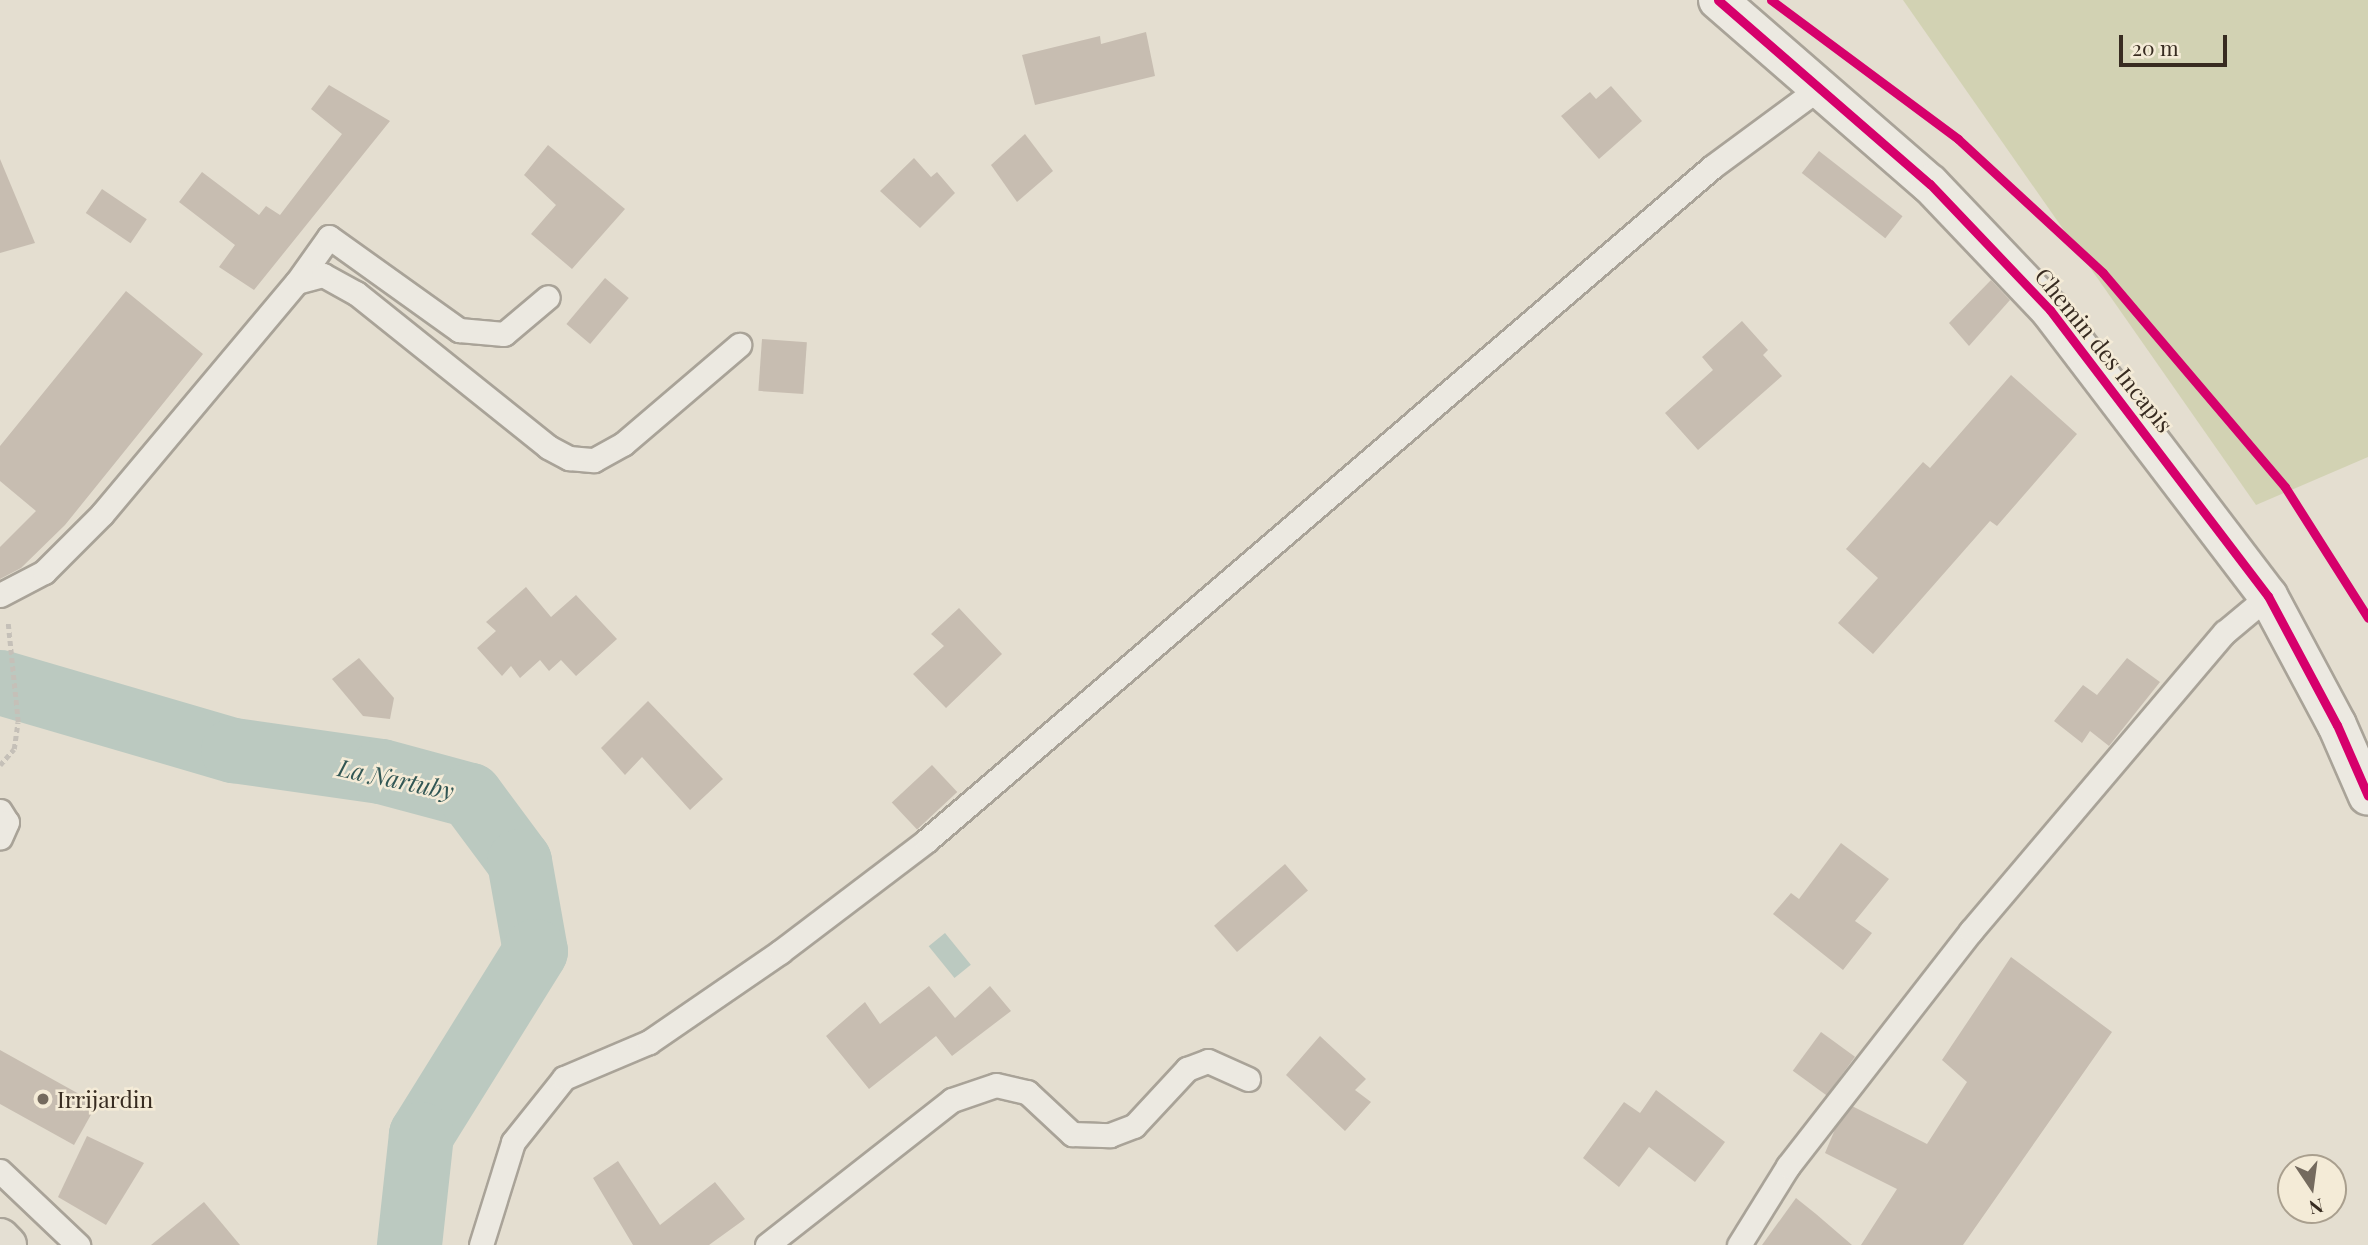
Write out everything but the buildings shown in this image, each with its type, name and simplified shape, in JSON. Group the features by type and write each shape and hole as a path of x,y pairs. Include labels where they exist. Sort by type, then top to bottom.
{"main road":[{"path":"0,1238 7,1245"}],"street":[{"name":"Chemin des Incapis","path":"1718,0 1930,184 2027,282 2268,596 2337,725 2368,796"}],"lane":[{"path":"481,1245 513,1142 564,1078 649,1042 779,952 926,841 1712,167 1819,88"},
{"path":"0,594 44,572 102,514 297,282 329,237 459,330 504,334 548,297"},
{"path":"297,282 323,275 356,292 548,447 569,458 594,460 623,444 740,345"},
{"path":"1739,1245 1788,1167 1971,930 2225,632 2268,596"},
{"path":"0,811 7,822 0,838"},
{"path":"767,1245 951,1100 974,1092 996,1085 1027,1093 1072,1135 1110,1135 1134,1126 1187,1069 1209,1061 1248,1079"},
{"path":"0,1171 78,1245"}],"path":[{"path":"0,765 14,749 18,722 8,626"}],"green space":[{"path":"1903,0 2368,0 2368,457 2256,505"}],"shaded area":[{"path":"945,933 971,965 954,978 929,946"}],"waterway":[{"name":"La Nartuby","path":"0,682 233,750 381,771 470,795 519,861 535,951 421,1134 409,1245"}],"cycle path":[{"path":"1718,0 1930,184 2050,310 2268,596 2337,725 2368,796"},
{"path":"1771,0 1958,139 2103,273 2285,487 2368,618"}],"place":[{"name":"Irrijardin","path":"43,1099"}]}
